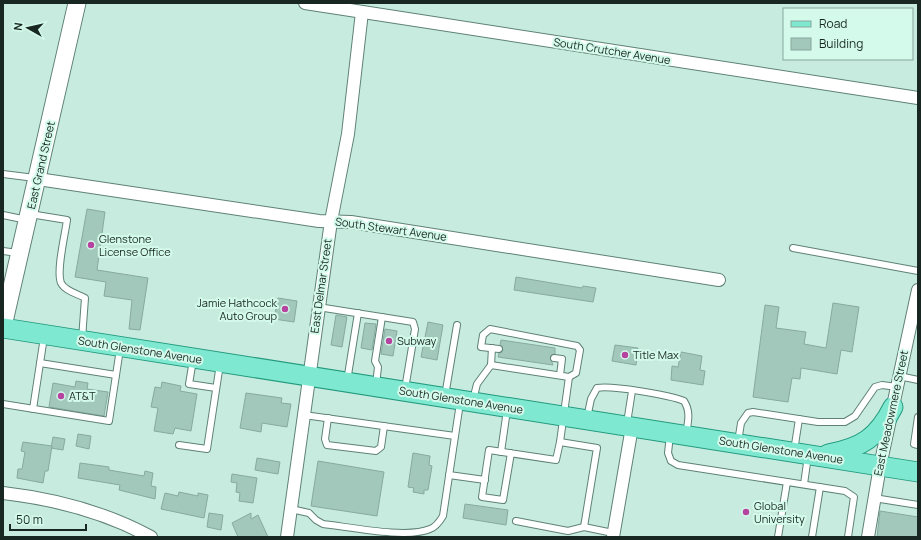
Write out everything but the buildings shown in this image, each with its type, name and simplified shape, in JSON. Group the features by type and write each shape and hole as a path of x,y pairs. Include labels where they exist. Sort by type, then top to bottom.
{"main road":[{"name":"East Grand Street","path":"3,327 11,253 28,217 38,179 77,3"},
{"name":"South Glenstone Avenue","path":"3,327 82,341 918,472"},
{"path":"807,454 847,450 866,442 880,430 893,407"}],"street":[{"name":"South Crutcher Avenue","path":"305,3 918,98"},
{"name":"East Delmar Street","path":"287,537 331,221 348,134 362,12"},
{"name":"South Stewart Avenue","path":"38,179 311,220 351,222 719,280"},
{"name":"East Meadowmere Street","path":"868,537 880,466 898,382 915,315 918,290"},
{"path":"613,535 629,426"},
{"path":"3,493 39,498 78,507 116,520 151,537"}],"lane":[{"path":"3,174 38,179"},
{"path":"3,215 67,220 59,275 62,284 68,290 85,298 82,341"},
{"path":"793,248 918,271"},
{"path":"318,307 409,321 415,324 405,391"},
{"path":"347,382 358,313"},
{"path":"375,386 378,367 375,361 382,317"},
{"path":"291,509 309,513 323,524 410,533 430,529 438,524 443,516 459,400 457,325"},
{"path":"459,400 477,384 491,365 496,349 481,347 483,335 490,329 577,346 580,350 576,373 569,377 491,365"},
{"path":"33,408 45,335"},
{"path":"3,404 109,421 120,346"},
{"path":"194,358 189,384 216,388"},
{"path":"554,358 562,359 560,375"},
{"path":"179,445 207,449 220,362"},
{"path":"40,363 116,375"},
{"path":"510,453 503,500 482,497 489,450 501,452 510,453 556,460 569,377"},
{"path":"738,443 741,423 748,413 753,412 818,422 845,422 855,416 875,387 898,382 918,380"},
{"path":"587,420 591,399 597,388 603,387 632,391 684,401 689,415 668,453 671,461 678,465 845,491 854,497 848,537"},
{"path":"629,426 632,391"},
{"path":"501,452 508,407"},
{"path":"304,415 455,436"},
{"path":"918,417 914,444 918,445"},
{"path":"328,418 325,439 327,445 376,452 381,447 384,426"},
{"path":"799,419 807,454 804,484"},
{"path":"560,442 597,448 584,527"},
{"path":"449,475 484,480"},
{"path":"778,537 787,482"},
{"path":"812,537 820,487"},
{"path":"874,498 918,505"},
{"path":"516,521 568,531 584,527 613,535"}],"place":[{"name":"Glenstone License Office","path":"91,245"},
{"name":"Jamie Hathcock Auto Group","path":"285,309"},
{"name":"Subway","path":"389,341"},
{"name":"Title Max","path":"625,355"},
{"name":"AT&T","path":"61,396"},
{"name":"Global University","path":"746,512"}]}
